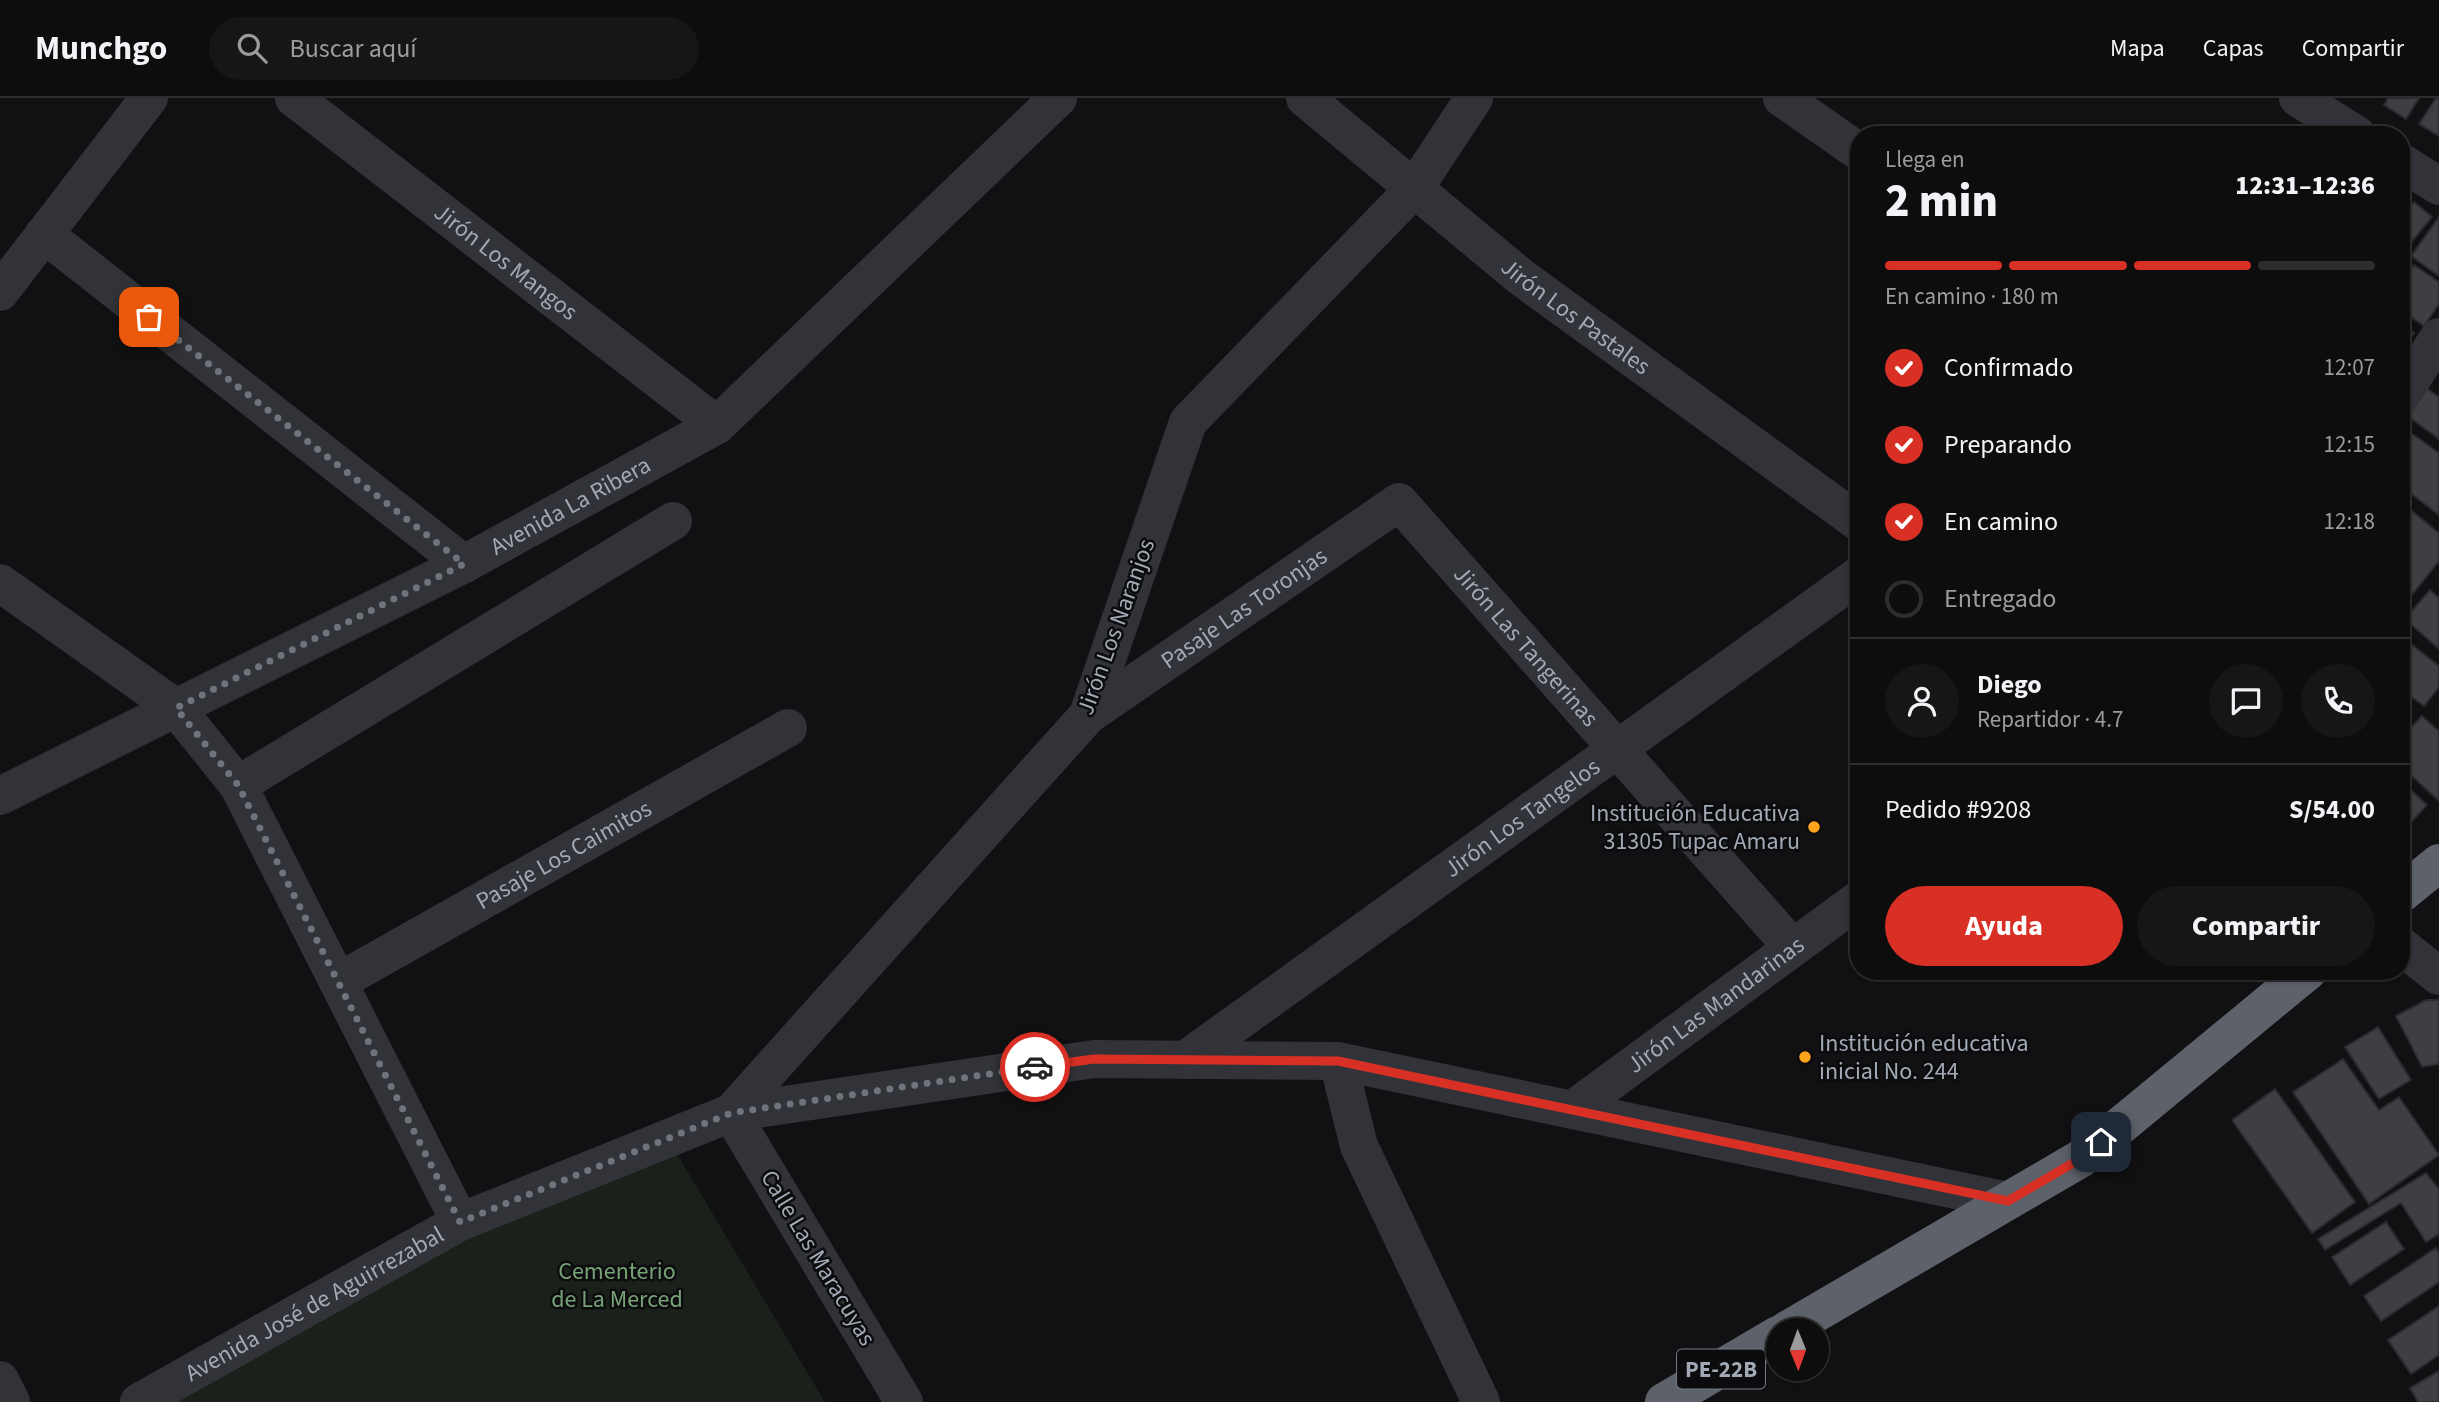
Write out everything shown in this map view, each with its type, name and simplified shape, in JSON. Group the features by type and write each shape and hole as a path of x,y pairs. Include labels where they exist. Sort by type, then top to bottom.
{"highway":[{"path":"2410,887 2439,863"},
{"name":"PE-22B","path":"1808,1318 2080,1159 2297,980"},
{"name":"PE-22B","path":"1664,1402 1766,1342"}],"street":[{"path":"0,292 149,98"},
{"name":"Jirón Los Mangos","path":"294,98 717,425"},
{"name":"Avenida La Ribera","path":"0,796 464,564 717,425 1058,98"},
{"name":"Jirón Los Pastales","path":"1305,98 1521,277 1850,516"},
{"name":"Jirón Los Naranjos","path":"731,1113 1088,715 1188,422 1414,190 1474,98"},
{"path":"1782,98 1850,145"},
{"path":"2298,98 2343,126"},
{"path":"2410,168 2439,186"},
{"path":"44,234 464,564"},
{"path":"2410,382 2439,337"},
{"name":"Pasaje Las Toronjas","path":"1088,715 1399,502"},
{"name":"Jirón Las Tangerinas","path":"1399,502 1793,948"},
{"path":"238,785 673,522"},
{"name":"Jirón Los Tangelos","path":"1185,1060 1850,582"},
{"path":"0,583 176,708 238,785 460,1222"},
{"name":"Pasaje Los Caimitos","path":"338,982 788,728"},
{"name":"Jirón Las Mandarinas","path":"1572,1110 1850,906"},
{"path":"2410,953 2439,976"},
{"name":"Avenida José de Aguirrezabal","path":"139,1402 460,1222 731,1113 1094,1059 1338,1061 2008,1201"},
{"path":"1338,1061 1359,1146 1481,1402"},
{"name":"Calle Las Maracuyas","path":"731,1113 905,1402"},
{"path":"0,1380 11,1402"}],"green space":[{"name":"Cementerio de La Merced","path":"668,1139 825,1402 139,1402"}],"building":[{"path":"2388,98 2419,98 2406,119 2384,105"},
{"path":"2436,98 2439,98 2439,136 2419,124"},
{"path":"2414,202 2432,217 2410,244 2410,207"},
{"path":"2439,217 2439,276 2411,256"},
{"path":"2414,265 2439,282 2439,304 2424,326 2410,316 2410,271"},
{"path":"2425,387 2439,397 2439,439 2410,418 2410,409"},
{"path":"2410,432 2439,453 2439,515 2410,493"},
{"path":"2410,509 2439,533 2439,561 2412,595"},
{"path":"2430,590 2439,598 2439,649 2410,623 2410,613"},
{"path":"2410,643 2439,666 2439,687 2424,706 2410,696"},
{"path":"2422,716 2439,731 2439,801 2410,774 2410,729"},
{"path":"2410,789 2427,805 2410,823"},
{"path":"2426,1000 2439,1000 2439,1064 2422,1067 2396,1016"},
{"path":"2378,1027 2411,1080 2379,1099 2345,1047"},
{"path":"2343,1059 2379,1110 2399,1097 2439,1155 2369,1204 2293,1092"},
{"path":"2275,1089 2355,1202 2312,1233 2232,1120"},
{"path":"2426,1173 2439,1189 2439,1234 2426,1242 2401,1203 2325,1250 2318,1239"},
{"path":"2386,1222 2404,1249 2350,1285 2332,1257"},
{"path":"2436,1248 2439,1253 2439,1282 2381,1321 2364,1296"},
{"path":"2439,1306 2439,1355 2411,1374 2388,1340"},
{"path":"2439,1371 2439,1402 2418,1402 2410,1388"}],"way so far":[{"path":"149,317 464,564 176,708 238,785 460,1222 731,1113 1035,1067"}],"place":[{"name":"Institución Educativa 31305 Tupac Amaru","path":"1814,827"},
{"name":"Institución educativa inicial No. 244","path":"1805,1057"}],"route":[{"path":"1035,1067 1094,1059 1338,1061 2008,1201 2080,1159 2101,1142"}]}
